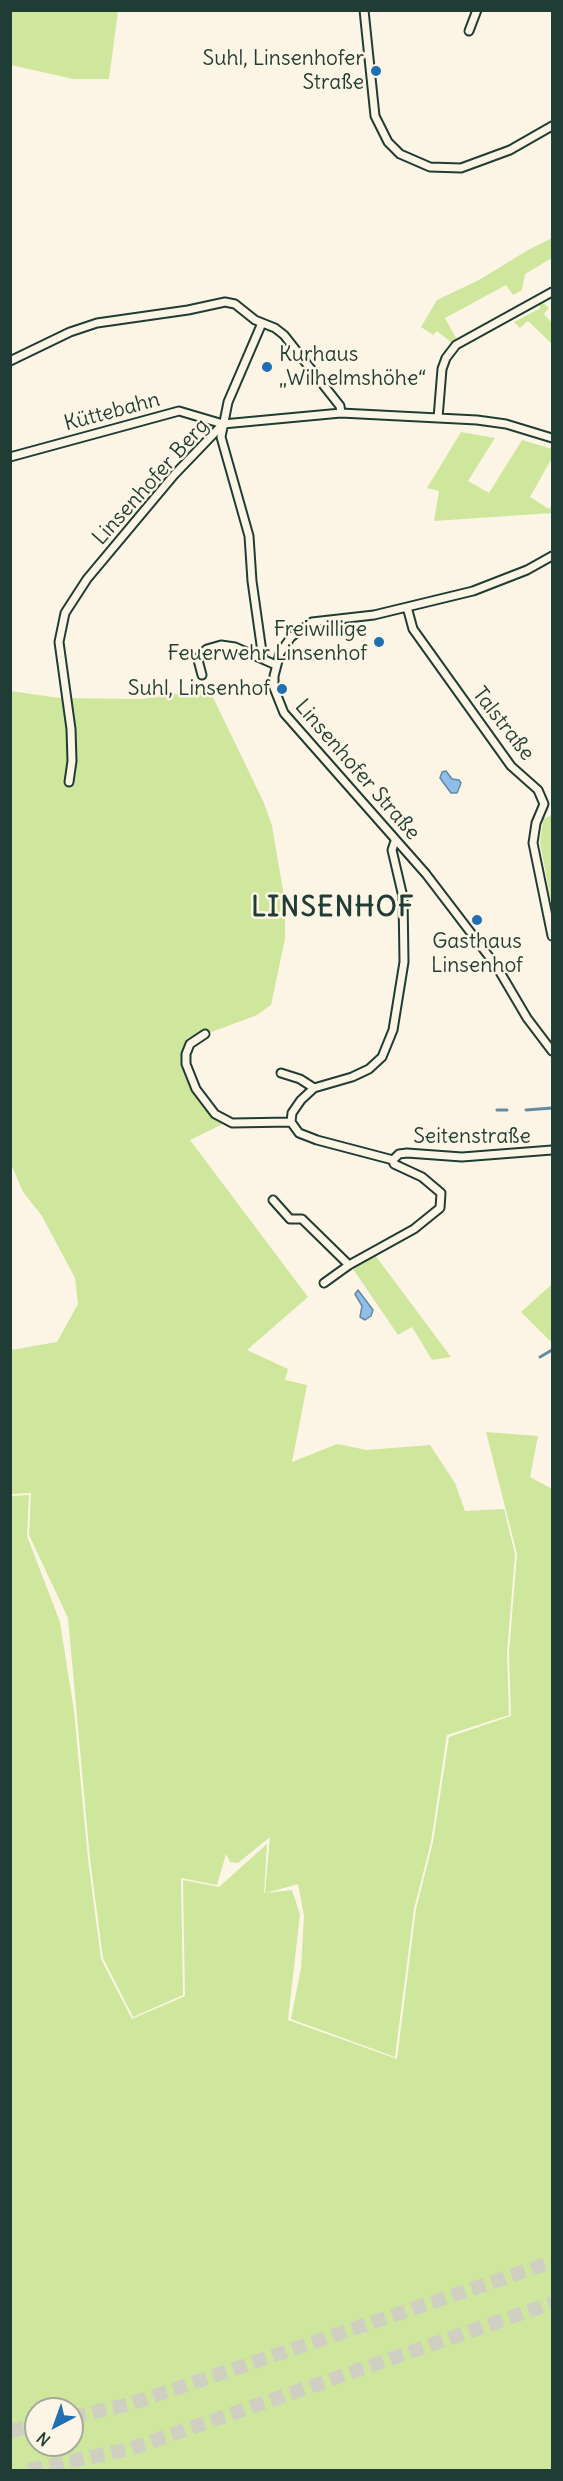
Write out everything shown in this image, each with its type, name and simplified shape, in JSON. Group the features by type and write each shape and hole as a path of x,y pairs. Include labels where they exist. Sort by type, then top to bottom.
{"street":[{"path":"364,10 375,116 388,142 400,154 430,167 461,168 510,150 552,126"},
{"path":"469,31 477,10"},
{"path":"438,418 442,369 446,358 456,345 552,292"},
{"path":"10,361 69,332 96,323 188,310 225,302 235,304 284,335 340,406 341,413"},
{"path":"262,323 228,402 223,424 341,413 506,424 552,438"},
{"name":"Küttebahn","path":"10,457 179,411 223,424"},
{"name":"Linsenhofer Berg","path":"223,424 221,437 249,536 252,581 263,659"},
{"name":"Linsenhofer Berg","path":"69,783 72,761 71,729 59,642 65,613 87,579 174,475 223,424"},
{"name":"Linsenhofer Straße","path":"552,556 504,581 474,591 374,615 312,622 291,637 280,652 276,664 274,688 284,713 426,874 497,967 526,1018 552,1051"},
{"name":"Talstraße","path":"407,607 412,629 511,766 538,790 544,804"},
{"path":"202,675 198,660 201,654 207,649 221,645 235,647 276,664"},
{"path":"552,807 544,804 536,822 533,843 552,936"},
{"path":"206,1034 190,1044 186,1054 188,1073 206,1105 215,1114 232,1123 291,1122 292,1113 301,1100 314,1088 352,1077 369,1068 382,1057 393,1030 404,962 403,897 392,850 396,841"},
{"path":"281,1073 300,1079 314,1088"},
{"name":"Seitenstraße","path":"291,1122 299,1132 317,1140 393,1160 394,1164 422,1177 443,1198 441,1208 414,1229 349,1265 324,1283"},
{"name":"Seitenstraße","path":"393,1160 399,1154 407,1153 462,1157 552,1150"},
{"path":"273,1200 290,1219 302,1219 349,1265"}],"green space":[{"path":"11,10 118,11 109,79 73,79 11,65"},
{"path":"552,238 552,258 525,274 522,290 513,295 506,285 445,318 456,338 452,343 437,331 433,335 421,327 437,300 479,280"},
{"path":"542,302 549,308 544,314 552,323 552,344 528,321 520,328 514,322 541,308 537,303"},
{"path":"461,432 495,438 468,481 489,493 522,440 552,449 552,458 530,497 549,509 552,504 552,513 434,521 439,491 427,488"},
{"path":"209,689 264,803 272,826 285,902 285,939 271,1005 257,1015 198,1037 186,1054 196,1089 227,1122 190,1140 308,1297 247,1350 288,1369 285,1380 307,1385 292,1462 337,1444 367,1450 430,1445 455,1483 465,1511 504,1509 515,1554 507,1653 509,1715 447,1735 431,1842 414,1909 395,2057 291,2019 301,1968 304,1916 298,1884 266,1893 292,1890 300,1914 288,2020 397,2059 416,1909 433,1842 449,1737 511,1716 509,1653 517,1554 486,1432 538,1436 530,1477 552,1489 552,2470 11,2470 11,1496 29,1495 27,1536 60,1622 74,1711 88,1859 101,1959 132,2019 185,1996 183,1880 219,1887 267,1844 265,1893 270,1837 238,1863 230,1862 226,1854 217,1885 181,1878 183,1995 133,2017 103,1958 90,1859 68,1618 29,1535 31,1493 11,1494 11,1350 57,1342 78,1304 75,1278 42,1216 23,1192 11,1164 10,691 60,698 142,699"},
{"path":"552,815 552,907 540,842 543,819"},
{"path":"375,1255 451,1357 432,1360 412,1327 398,1335 353,1269"},
{"path":"552,1284 552,1342 551,1342 521,1312"}],"water":[{"path":"446,771 452,779 459,780 461,783 457,793 451,793 440,778 442,772"},
{"path":"358,1290 373,1310 371,1316 365,1320 360,1317 362,1306 355,1294"}],"waterway":[{"path":"526,1110 552,1108"},
{"path":"497,1110 507,1110"},
{"path":"540,1357 552,1350"}],"tunnel":[{"path":"84,2414 130,2404 552,2262"},
{"path":"29,2470 130,2449 552,2303"},
{"path":"10,2431 24,2428"}],"place":[{"name":"Suhl, Linsenhofer Straße","path":"376,71"},
{"name":"Kurhaus „Wilhelmshöhe“","path":"267,367"},
{"name":"Freiwillige Feuerwehr Linsenhof","path":"379,642"},
{"name":"Suhl, Linsenhof","path":"282,689"},
{"name":"Gasthaus Linsenhof","path":"477,920"}],"district":[{"name":"LINSENHOF","path":"333,908"}]}
